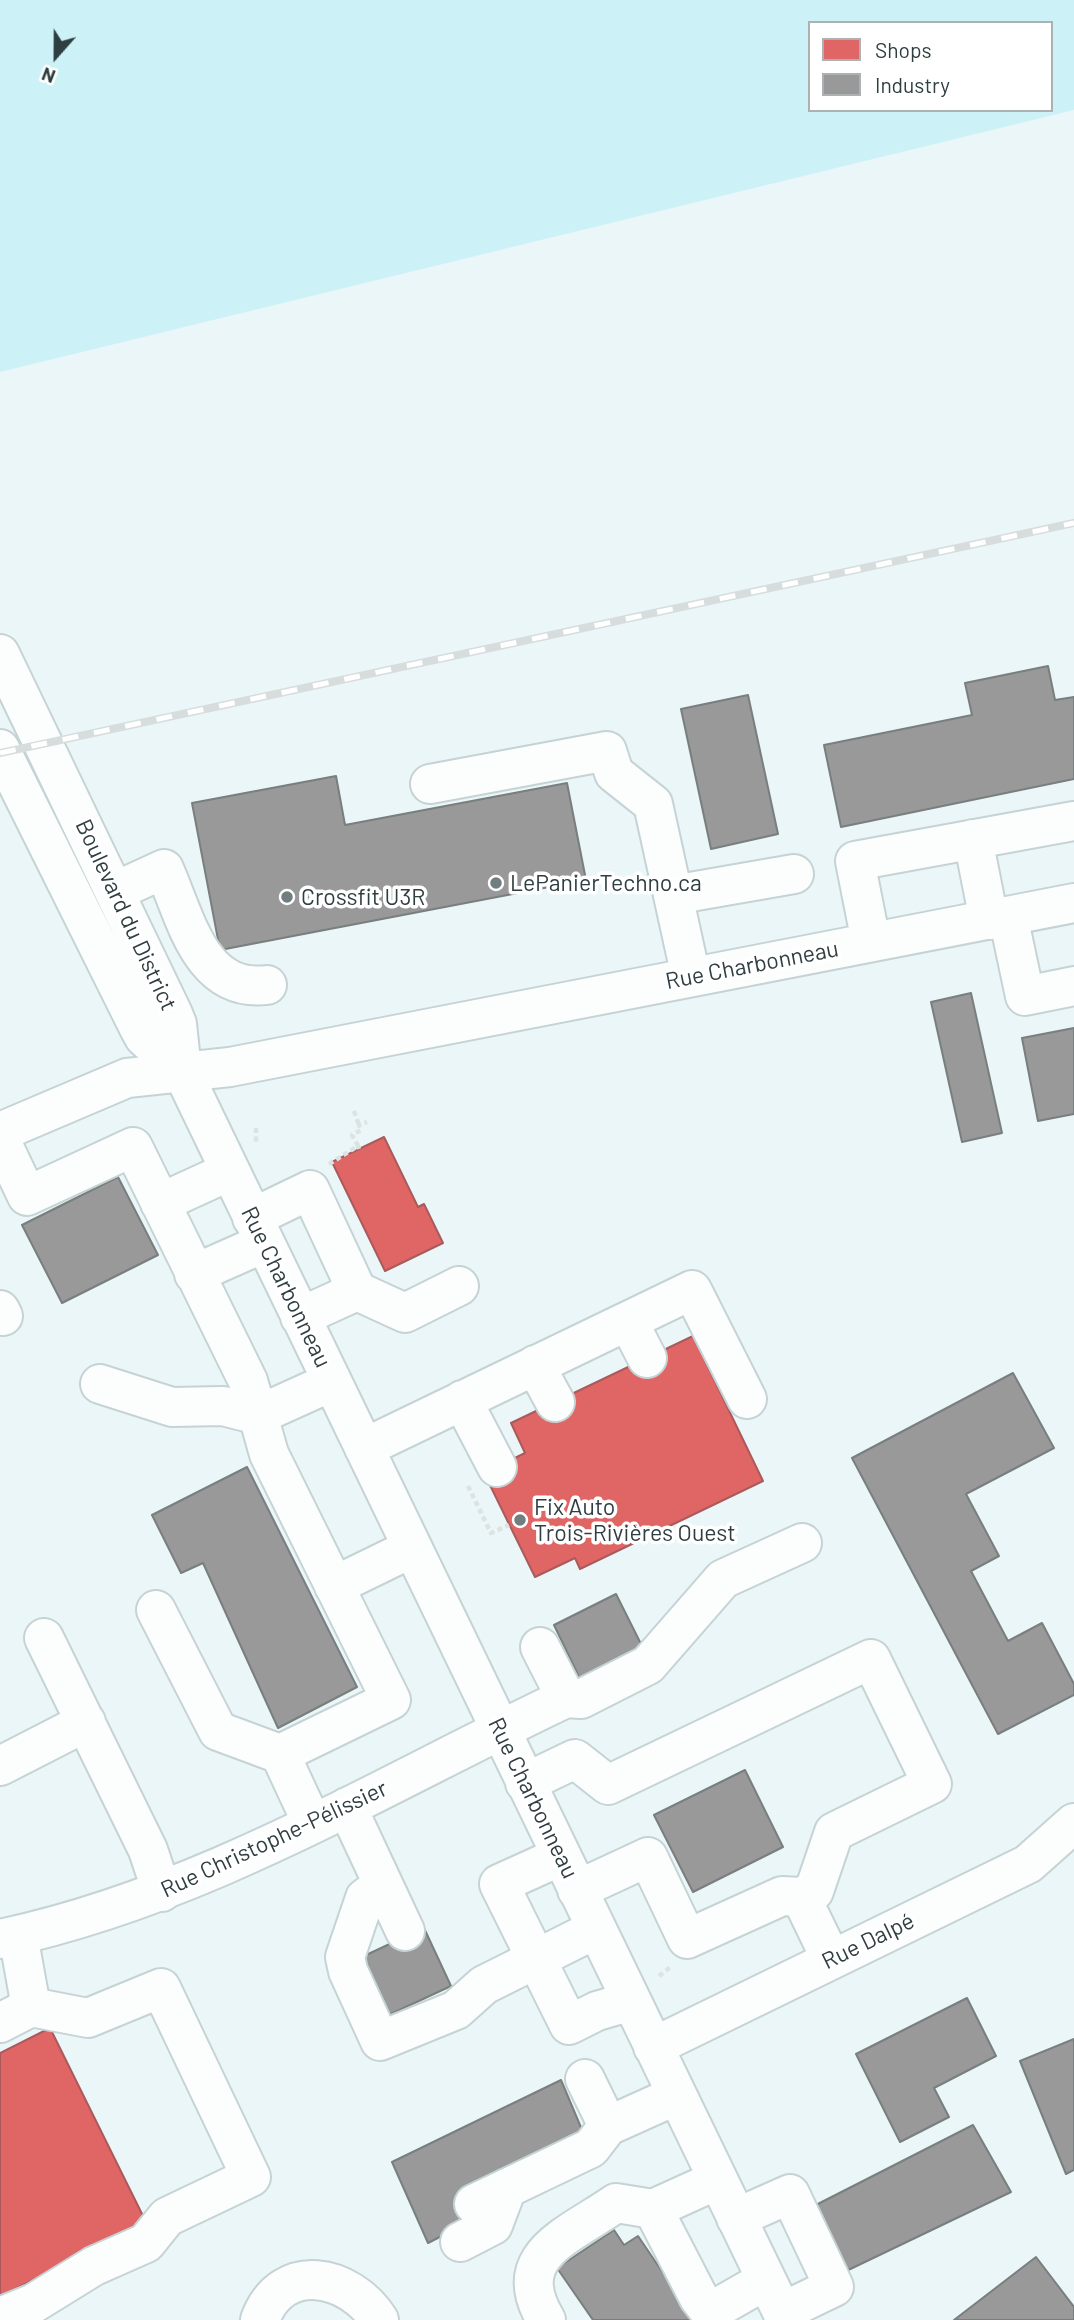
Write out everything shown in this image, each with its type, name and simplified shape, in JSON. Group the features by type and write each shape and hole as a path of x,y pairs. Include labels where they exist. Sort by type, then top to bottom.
{"street":[{"name":"Boulevard du District","path":"0,654 116,891 177,1024 182,1071"},
{"name":"Boulevard du District","path":"0,749 144,1037 182,1071"},
{"path":"430,784 607,751 614,773 653,804 691,977"},
{"path":"871,942 855,861 1074,821"},
{"path":"973,839 1025,996 1074,986"},
{"path":"116,891 164,869 208,964 221,978 238,985 267,985"},
{"path":"673,895 794,874"},
{"name":"Rue Charbonneau","path":"778,2304 182,1071 230,1068 1074,903"},
{"path":"0,1132 127,1078 182,1071"},
{"path":"0,1139 13,1202 133,1147 248,1381 269,1454 391,1700 280,1755"},
{"path":"160,1203 230,1171"},
{"path":"194,1274 310,1190 338,1213 361,1269 405,1313 459,1286"},
{"path":"300,1317 361,1269"},
{"path":"364,1448 692,1290 747,1399"},
{"path":"628,1321 647,1358"},
{"path":"535,1365 555,1402"},
{"path":"100,1384 172,1407 223,1405 258,1415 331,1382"},
{"path":"462,1400 480,1473"},
{"name":"Rue Christophe-Pélissier","path":"9,1937 162,1892 217,1870 566,1698 581,1699 648,1665 723,1579 802,1543"},
{"path":"334,1586 412,1548"},
{"path":"156,1610 218,1731 280,1755 312,1823"},
{"path":"44,1638 148,1850 162,1892"},
{"path":"540,1647 566,1698"},
{"path":"526,1783 575,1759 608,1785 871,1659 932,1784 834,1832 814,1891 801,1898 782,1896 687,1939 648,1857 577,1891"},
{"path":"0,1766 86,1722"},
{"path":"347,1807 405,1931"},
{"name":"Rue Dalpé","path":"653,2047 1028,1864 1074,1823"},
{"path":"561,1856 499,1884 569,2025 597,2011 631,2001"},
{"path":"383,1885 365,1898 345,1957 348,1971 380,2041 456,2010 484,1985 596,1928"},
{"path":"801,1898 831,1959"},
{"path":"0,2317 34,2302 94,2266 146,2243 167,2217 251,2177 160,1988 88,2018 15,2015 9,1937"},
{"path":"585,2079 608,2126"},
{"path":"460,2242 494,2225 490,2196 591,2148 608,2126 677,2095"},
{"path":"546,2320 534,2295 532,2283 533,2270 545,2253 616,2203 653,2209 718,2180"},
{"path":"653,2209 699,2298 705,2316 778,2304 834,2287 790,2194 736,2218"},
{"path":"260,2320 268,2305 288,2286 302,2280 316,2279 348,2290 379,2320"}],"path":[{"path":"332,1160 358,1148 352,1135 361,1130 354,1111"},
{"path":"359,1125 367,1122"},
{"path":"480,1473 491,1533 509,1525"},
{"path":"659,1976 671,1969"}],"shaded area":[{"path":"0,0 1074,0 1074,110 0,372"}],"building: Shops":[{"path":"384,1137 418,1207 424,1204 443,1243 385,1271 332,1162"},
{"path":"693,1336 763,1481 580,1569 575,1558 535,1577 484,1473 525,1453 511,1423"},
{"path":"50,2028 147,2224 0,2296 0,2053"}],"building: Industry":[{"path":"1048,666 1055,700 1074,697 1074,779 841,827 824,745 972,715 965,683"},
{"path":"748,695 778,834 711,849 681,709"},
{"path":"336,776 345,825 567,783 586,880 220,950 192,803"},
{"path":"971,993 1002,1133 962,1142 931,1002"},
{"path":"1074,1028 1074,1114 1038,1121 1022,1038"},
{"path":"118,1177 158,1255 62,1303 22,1225"},
{"path":"1013,1373 1054,1448 966,1494 999,1556 971,1571 1008,1641 1042,1623 1074,1684 1074,1695 998,1734 852,1458"},
{"path":"247,1467 357,1687 278,1728 203,1563 181,1573 152,1515"},
{"path":"616,1594 644,1650 581,1681 554,1625"},
{"path":"745,1770 783,1847 693,1892 654,1815"},
{"path":"424,1928 451,1986 378,2020 351,1962"},
{"path":"967,1998 996,2056 934,2088 949,2117 900,2142 856,2054"},
{"path":"1074,2039 1074,2170 1066,2174 1020,2061"},
{"path":"561,2080 585,2137 479,2217 428,2243 392,2162"},
{"path":"973,2125 1011,2192 842,2273 808,2209"},
{"path":"614,2230 624,2245 638,2236 693,2317 689,2320 593,2320 557,2268"},
{"path":"1036,2257 1074,2307 1074,2320 954,2320"}],"railway":[{"path":"0,753 1074,523"}],"place":[{"name":"LePanierTechno.ca","path":"496,883"},
{"name":"Crossfit U3R","path":"287,897"},
{"name":"Fix Auto Trois-Rivières Ouest","path":"520,1520"}]}
